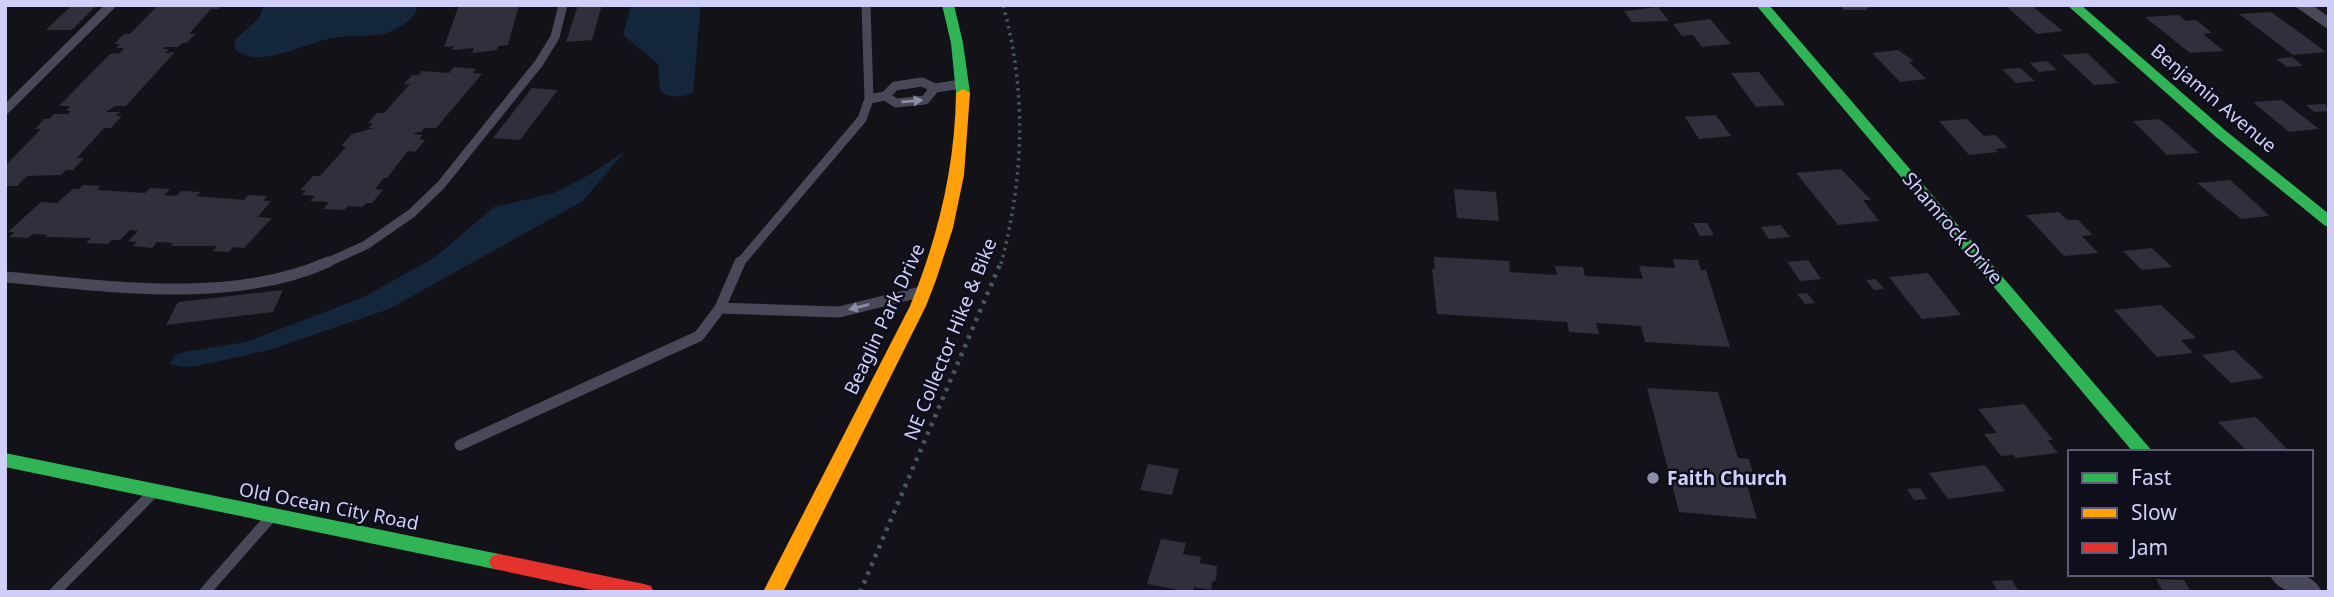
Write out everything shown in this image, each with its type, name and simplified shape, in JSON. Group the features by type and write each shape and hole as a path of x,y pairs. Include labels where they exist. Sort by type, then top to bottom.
{"main road":[{"name":"Beaglin Park Drive","path":"773,592 925,290 946,232 957,191 964,134 964,84 958,39 948,5"},
{"name":"Shamrock Drive","path":"1762,5 2142,450"},
{"name":"Benjamin Avenue","path":"2073,5 2221,134 2329,222"},
{"name":"Old Ocean City Road","path":"5,460 644,592"}],"street":[{"path":"2301,5 2329,25"},
{"path":"2285,576 2309,592"}],"lane":[{"path":"5,110 111,5"},
{"path":"5,277 199,290 269,281 336,258 397,224 438,189 548,49 563,5"},
{"path":"460,445 699,336 720,308 736,267 862,119 869,99 866,5"},
{"path":"869,99 885,96 895,86 922,82 934,88 964,84"},
{"path":"885,96 896,103 925,100 934,88"},
{"path":"720,308 839,312 925,290"},
{"path":"55,592 155,491"},
{"path":"205,592 271,516"}],"path":[{"name":"NE Collector Hike & Bike","path":"860,592 998,272 1011,231 1023,111 1021,80 1003,5"}],"water":[{"path":"264,5 415,5 417,11 403,25 385,33 333,38 269,56 245,55 235,49 235,40 259,18"},
{"path":"631,5 701,5 693,93 675,96 660,91 658,64 623,35"},
{"path":"625,151 583,201 389,309 269,350 197,366 169,364 176,355 184,352 246,342 364,297 435,257 494,207 554,193 589,175"}],"building":[{"path":"72,5 97,5 72,30 46,30"},
{"path":"158,5 222,5 218,9 211,9 189,34 195,34 187,43 163,49 169,49 165,53 175,52 126,106 115,106 106,112 120,112 116,116 122,116 111,128 104,128 77,158 84,158 73,170 66,170 61,175 27,176 17,186 5,186 5,166 41,129 35,129 44,119 49,119 54,114 68,114 71,111 66,111 70,106 59,106 110,54 120,53 124,48 116,48 120,44 114,44 124,34 130,34"},
{"path":"459,5 519,5 508,45 498,46 497,50 472,53 474,48 452,50 454,46 444,47"},
{"path":"578,5 602,5 592,40 566,42"},
{"path":"1840,5 1867,5 1870,8 1844,10"},
{"path":"2031,5 2063,31 2037,34 2007,7"},
{"path":"1658,7 1669,21 1632,22 1624,11"},
{"path":"2271,12 2326,52 2293,55 2239,14"},
{"path":"2179,15 2186,21 2196,20 2212,33 2203,34 2224,51 2190,53 2145,17"},
{"path":"1710,19 1731,44 1702,47 1693,35 1682,36 1673,24"},
{"path":"1898,50 1914,61 1909,62 1926,79 1900,82 1872,53"},
{"path":"2087,53 2118,83 2094,85 2062,55"},
{"path":"2292,57 2303,66 2287,67 2276,59"},
{"path":"2047,61 2057,70 2039,72 2030,63"},
{"path":"454,67 476,69 473,73 482,74 436,128 424,128 414,134 423,135 419,139 425,140 415,152 408,151 387,178 384,178 375,189 383,190 372,203 362,207 348,206 344,210 323,209 329,202 310,201 315,196 302,195 306,190 300,190 313,176 320,176 346,147 341,146 352,134 374,128 369,128 373,123 368,123 377,113 384,113 410,84 404,84 412,75 419,75 422,71 449,73"},
{"path":"2021,68 2035,81 2016,83 2002,69"},
{"path":"1759,72 1785,105 1756,107 1731,73"},
{"path":"532,88 558,90 520,140 493,138"},
{"path":"2282,100 2319,129 2289,132 2253,102"},
{"path":"2325,104 2329,111 2314,112 2306,105"},
{"path":"1716,115 1731,136 1699,139 1685,117"},
{"path":"1967,119 1984,136 1996,135 2008,148 1995,149 1998,152 1969,155 1939,121"},
{"path":"2159,119 2199,153 2167,155 2133,121"},
{"path":"1841,169 1871,200 1863,200 1879,221 1838,225 1796,173"},
{"path":"2230,180 2269,216 2241,219 2197,183"},
{"path":"83,185 101,186 97,190 145,193 150,188 170,189 164,195 176,196 182,191 201,192 196,196 244,200 248,195 267,196 263,201 271,201 258,217 272,218 244,248 233,247 229,252 213,251 217,246 170,246 173,243 157,242 152,248 132,246 137,242 128,241 138,231 130,230 120,240 112,240 108,244 86,243 91,238 45,237 48,235 33,234 28,238 9,237 15,232 8,232 41,202 57,203 73,189 79,189"},
{"path":"1454,189 1496,192 1499,221 1457,218"},
{"path":"2059,212 2067,220 2078,220 2093,235 2082,236 2098,253 2064,256 2026,215"},
{"path":"1693,223 1707,223 1714,235 1700,236"},
{"path":"1781,225 1790,237 1769,239 1761,227"},
{"path":"2152,248 2172,267 2142,270 2123,251"},
{"path":"1434,257 1509,261 1510,272 1557,275 1555,266 1583,267 1585,276 1643,279 1639,266 1675,268 1673,259 1698,260 1701,270 1706,270 1730,347 1645,342 1641,326 1596,323 1599,334 1569,332 1567,322 1437,314 1432,269 1435,269"},
{"path":"1808,260 1821,279 1800,281 1787,262"},
{"path":"1928,273 1961,315 1922,319 1889,277"},
{"path":"1876,279 1884,289 1874,290 1866,280"},
{"path":"283,290 273,312 166,325 178,302"},
{"path":"1807,293 1815,303 1805,304 1797,294"},
{"path":"2161,305 2196,338 2181,340 2193,353 2157,357 2114,310"},
{"path":"2234,350 2264,378 2231,383 2202,355"},
{"path":"1647,388 1718,392 1738,458 1749,459 1754,476 1744,475 1757,519 1679,512"},
{"path":"2024,404 2053,440 2048,440 2058,453 2016,458 2013,455 2001,456 1984,434 1997,433 1978,409"},
{"path":"2256,417 2288,450 2246,450 2218,422"},
{"path":"1148,464 1179,469 1172,495 1140,490"},
{"path":"1985,465 2005,491 1948,499 1929,473"},
{"path":"1920,488 1927,499 1914,500 1907,489"},
{"path":"1161,539 1186,543 1183,554 1201,557 1200,563 1217,566 1216,580 1212,582 1211,590 1194,587 1193,592 1190,592 1147,584"},
{"path":"2156,579 2184,580 2191,592 2163,592"},
{"path":"2012,580 2019,592 1998,592 1992,581"}],"traffic: fast":[{"path":"948,5 957,43 963,93"},
{"path":"1762,5 2142,450"},
{"path":"2073,5 2221,134 2329,222"},
{"path":"5,460 499,562"}],"traffic: slow":[{"path":"773,592 918,306 938,254 957,175 963,93"}],"traffic: jam":[{"path":"499,562 644,592"}],"place":[{"name":"Faith Church","path":"1653,478"}]}
